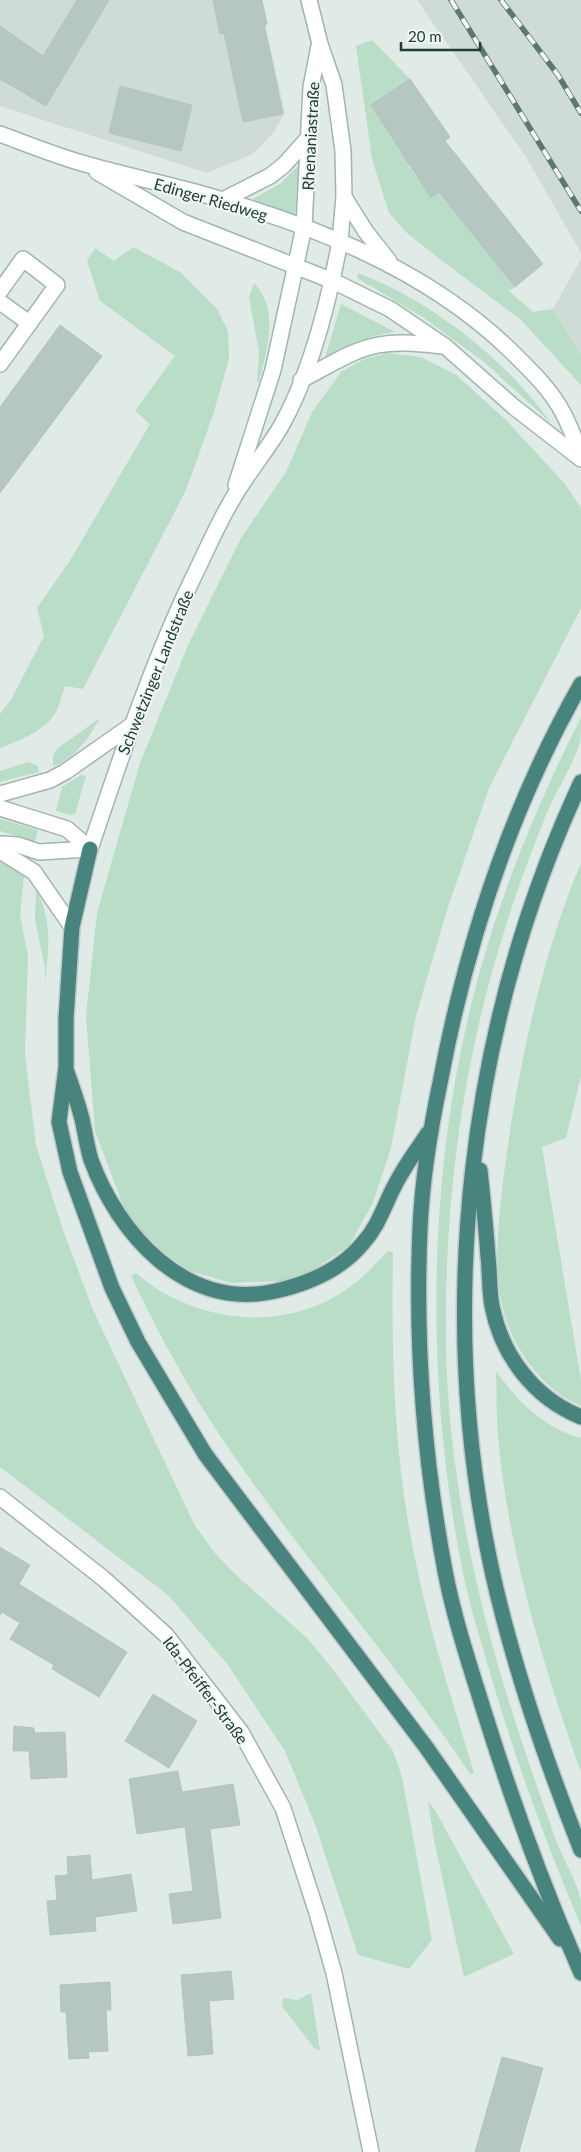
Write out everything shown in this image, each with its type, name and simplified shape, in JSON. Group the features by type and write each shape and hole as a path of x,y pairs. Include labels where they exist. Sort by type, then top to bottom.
{"highway":[{"path":"578,1967 524,1830 492,1737 468,1661 446,1574 427,1457 421,1382 420,1229 430,1129 450,1026 483,908 523,803 564,715 581,684"},
{"path":"581,782 530,912 508,983 490,1059 477,1136 468,1226 463,1321 474,1462 492,1570 519,1674 562,1801 581,1850"},
{"path":"90,849 72,927 66,1019 66,1067 60,1122 70,1172 112,1288 138,1342 169,1398 216,1470 426,1746 578,1967"},
{"path":"66,1067 82,1116 91,1159 109,1198 132,1235 156,1259 177,1274 202,1285 233,1293 263,1293 294,1287 324,1274 345,1260 363,1244 381,1220 394,1186 430,1129"},
{"path":"477,1136 492,1304 498,1331 510,1357 533,1386 567,1411 581,1417"}],"main road":[{"name":"Rhenaniastraße","path":"309,0 320,44 334,85 343,151 344,197 340,242 333,281"},
{"name":"Rhenaniastraße","path":"304,227 311,87 320,44"},
{"name":"Edinger Riedweg","path":"0,134 80,163 223,200 304,227 391,264"},
{"path":"223,200 270,176 284,165 310,136"},
{"name":"Edinger Riedweg","path":"80,163 182,222 297,266"},
{"path":"344,197 366,232 391,264 449,300 492,333 540,380 563,412 581,454"},
{"name":"Schwetzinger Landstraße","path":"232,500 273,370 304,227"},
{"path":"0,291 23,259 57,285 0,364"},
{"path":"297,266 390,309 446,346 514,407 581,459"},
{"name":"Schwetzinger Landstraße","path":"90,849 132,725 172,626 232,500 280,427 320,327 333,281"},
{"path":"0,302 29,324"},
{"path":"300,380 377,345 408,343 446,346"},
{"path":"0,794 50,780 65,772 132,725"},
{"path":"0,808 67,829 90,849"},
{"path":"0,844 18,845 39,852 90,849"},
{"path":"0,851 34,872 72,927"},
{"name":"Ida-Pfeiffer-Straße","path":"0,1497 104,1579 166,1635 241,1732 283,1808 334,1974 371,2152"}],"shaded area":[{"path":"0,0 260,0 285,113 273,133 253,154 207,173 0,106"},
{"path":"417,0 581,0 581,253 526,157"},
{"path":"581,259 581,355 553,309"}],"green space":[{"path":"372,40 410,79 411,164 409,166 431,198 439,192 515,287 509,291 533,312 553,309 581,355 581,385 521,320 407,233 389,213 372,159 356,46"},
{"path":"299,165 295,215 253,199 280,184"},
{"path":"133,247 180,272 217,309 228,331 229,359 213,415 186,490 83,689 65,686 56,712 45,725 16,742 0,748 0,714 12,698 44,636 37,608 71,559 150,424 135,411 175,356 100,301 87,261 95,248 114,261"},
{"path":"358,273 412,299 465,334 512,377 551,423 484,362 424,318 357,278"},
{"path":"254,283 262,294 269,318 268,344 259,382 257,382 259,352 249,297"},
{"path":"341,304 395,332 358,342 324,361"},
{"path":"387,353 421,357 455,374 506,420 565,484 581,508 581,608 489,788 447,910 416,1016 391,1148 373,1203 349,1246 311,1271 282,1281 231,1283 187,1270 160,1250 141,1232 124,1208 95,1131 86,1016 97,913 140,763 189,643 241,538 286,472 312,412 341,372 364,359"},
{"path":"581,717 580,742 548,810 521,880 507,922 479,1025 459,1130 453,1183 448,1236 446,1343 448,1394 453,1444 460,1495 480,1595 506,1694 526,1755 557,1843 579,1894 581,1901 581,1926 554,1860 518,1761 496,1693 467,1591 448,1485 440,1401 436,1315 438,1229 446,1143 459,1059 479,976 504,896 521,850 549,783"},
{"path":"100,718 75,753 53,766 53,755 58,748"},
{"path":"29,762 38,766 39,772 0,782 0,771"},
{"path":"81,775 86,776 75,814 71,815 56,811 62,787"},
{"path":"0,819 38,830 35,842 0,831"},
{"path":"0,861 24,876 20,915 28,956 25,1055 36,1145 63,1230 93,1310 194,1524 214,1552 235,1574 307,1638 331,1667 393,1751 402,1777 432,1940 409,1969 358,1955 315,1824 285,1751 228,1665 168,1595 0,1467"},
{"path":"581,863 581,1076 566,1138 542,1147 581,1380 581,1406 553,1389 520,1350 506,1320 502,1305 497,1256 509,1135 532,1016 554,937"},
{"path":"36,890 42,902 48,926 45,985 45,967 35,920"},
{"path":"388,1251 393,1252 396,1411 403,1490 409,1529 429,1620 474,1773 470,1774 410,1689 283,1525 223,1440 174,1360 131,1276 136,1273 160,1290 186,1304 215,1313 244,1317 273,1316 302,1311 329,1300 355,1283"},
{"path":"496,1371 513,1393 532,1412 555,1428 581,1438 581,1772 541,1649 518,1563 503,1478 497,1428"},
{"path":"428,1801 435,1810 514,1954 464,1977 434,1840"},
{"path":"311,1993 320,2050 314,2048 282,2006 283,1998 297,2000"}],"building":[{"path":"77,0 109,0 46,106 0,79 0,26 43,56"},
{"path":"213,0 262,0 267,24 264,25 283,114 243,122 224,33 220,34"},
{"path":"410,79 450,137 445,141 543,264 515,287 439,192 431,198 371,105"},
{"path":"120,86 192,105 181,151 109,133"},
{"path":"60,325 102,356 0,493 0,407"},
{"path":"0,1547 30,1565 19,1584 127,1652 99,1697 52,1669 54,1665 10,1639 20,1623 2,1612 0,1615"},
{"path":"153,1694 197,1721 169,1768 125,1741"},
{"path":"14,1726 34,1728 35,1733 65,1732 67,1777 31,1779 29,1751 13,1751"},
{"path":"178,1771 182,1792 233,1784 240,1825 210,1829 221,1918 173,1924 169,1894 193,1891 185,1827 137,1834 129,1779"},
{"path":"90,1855 92,1880 131,1874 137,1911 95,1917 96,1931 50,1935 47,1901 57,1900 55,1876 68,1875 67,1857"},
{"path":"231,1971 234,1999 209,2001 213,2054 188,2056 181,1975"},
{"path":"110,1982 111,2010 106,2010 108,2051 88,2052 89,2058 69,2059 66,2012 61,2012 60,1985"},
{"path":"502,2057 543,2068 519,2152 475,2152"}],"railway":[{"path":"451,0 581,211"},
{"path":"501,0 558,75 581,113"}]}
